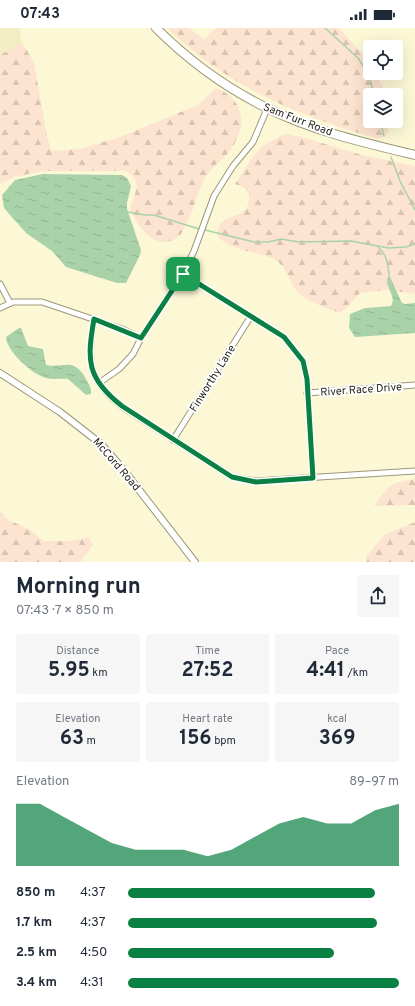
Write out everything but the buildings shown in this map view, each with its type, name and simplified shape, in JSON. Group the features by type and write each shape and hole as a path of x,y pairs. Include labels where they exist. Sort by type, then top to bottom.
{"main road":[{"name":"Sam Furr Road","path":"156,28 206,71 267,109 340,135 415,155"}],"street":[{"path":"99,383 126,362 133,354 141,338 183,274 191,259 214,196 233,166 252,142 267,109"},
{"path":"183,274 284,337 294,347 303,361 307,379 313,478"},
{"path":"0,284 10,303"},
{"path":"0,308 10,303 27,301 42,302 94,319 141,338"},
{"name":"Finworthy Lane","path":"173,440 251,316"},
{"path":"94,319 90,347 90,363 99,383 109,396 173,440 232,477 256,482 415,471"},
{"name":"McCord Road","path":"0,373 65,416 101,444 122,468 195,562"},
{"name":"River Race Drive","path":"307,393 415,385"}],"shaded area":[{"path":"0,28 19,28 22,43 0,55"}],"green space":[{"path":"167,28 189,28 204,39 216,28 339,28 363,55 363,80 379,80 383,88 363,88 363,128 388,128 388,133 378,139 319,120 292,109 265,97 240,83 191,49"},
{"path":"22,43 34,62 45,126 51,151 79,149 120,137 198,105 216,88 233,99 238,105 241,121 237,139 229,152 207,175 181,234 173,240 165,242 157,241 144,231 133,216 130,208 136,192 136,182 131,174 125,171 42,171 14,177 0,184 0,55"},
{"path":"284,134 302,137 362,155 415,166 415,294 386,290 360,293 343,311 339,313 314,303 300,294 293,285 285,269 277,261 272,258 236,248 218,237 218,229 221,223 244,211 249,201 249,192 243,187 235,184 261,147"},
{"path":"415,479 415,505 374,506 391,486 400,482"},
{"path":"0,511 8,520 27,528 44,541 70,541 89,537 93,545 80,562 0,562"},
{"path":"415,522 415,562 366,562 366,557 385,534"}],"water":[{"path":"43,174 122,175 127,178 131,186 127,209 141,250 126,283 117,283 66,267 52,251 26,233 4,208 2,195 15,180"},
{"path":"389,275 402,303 415,303 415,333 355,337 349,328 350,314 365,308 391,306 393,298 387,283"},
{"path":"21,328 28,346 43,349 46,365 68,365 77,368 89,384 91,394 86,395 68,379 49,379 40,376 21,362 15,356 7,343 6,337"}],"waterway":[{"path":"325,28 358,58 369,75 372,88"},
{"path":"382,128 384,136"},
{"path":"391,157 400,181 415,210"},
{"path":"128,212 154,215 199,229"},
{"path":"205,230 254,242 268,242 281,239 299,242 351,241 389,248 406,247 415,244"},
{"path":"378,247 385,256 389,275"}],"route":[{"path":"183,274 284,337 294,347 303,361 307,379 313,478 256,482 232,477 217,469 122,406 109,396 95,376 90,363 90,347 94,319 122,329 141,338 183,274"}]}
